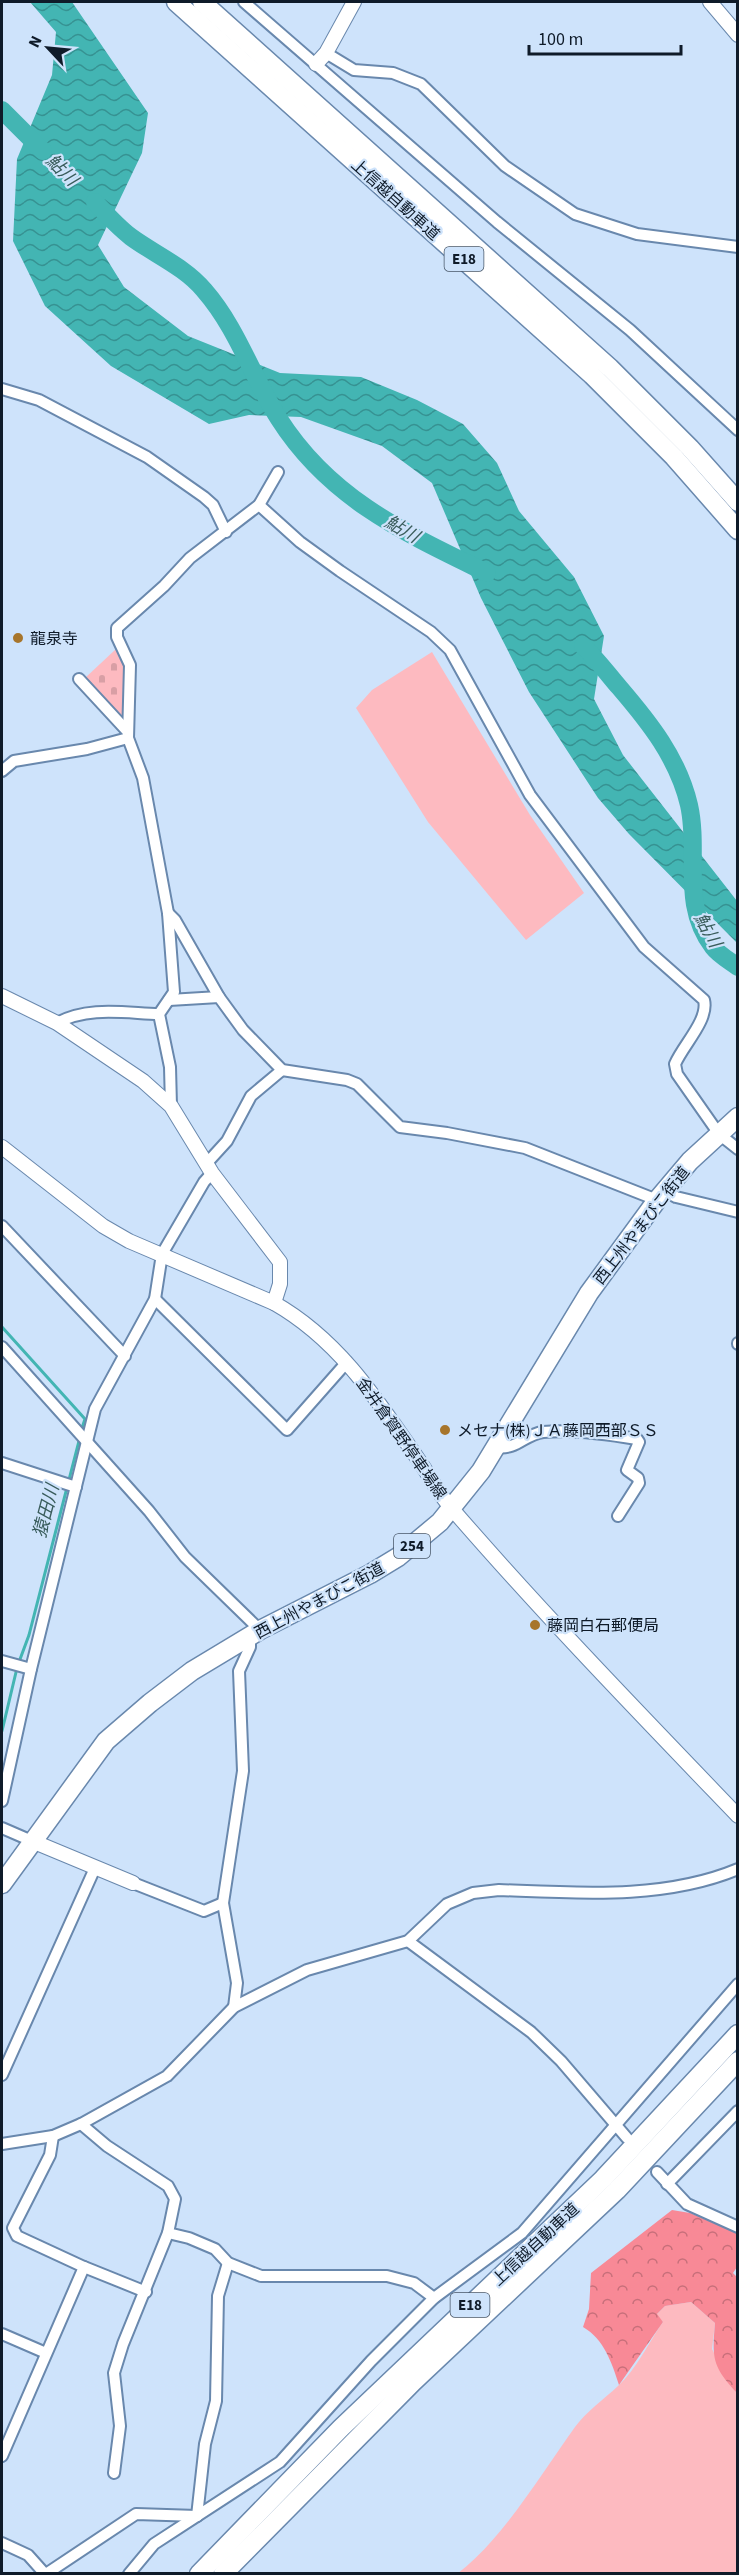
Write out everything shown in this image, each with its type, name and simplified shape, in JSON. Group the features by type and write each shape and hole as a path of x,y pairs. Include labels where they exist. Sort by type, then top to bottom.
{"highway":[{"name":"上信越自動車道","path":"176,2 592,375 674,457 738,530"},
{"name":"上信越自動車道","path":"202,2 592,352 682,440 738,502"},
{"name":"西上州やまびこ街道","path":"2,1884 106,1741 150,1702 192,1671 255,1634 389,1563 426,1534 452,1509 467,1491 496,1447 589,1293 690,1161 738,1117"},
{"name":"上信越自動車道","path":"199,2574 341,2428 603,2179 738,2034"},
{"name":"上信越自動車道","path":"223,2574 397,2398 617,2190 738,2061"}],"main road":[{"path":"316,64 326,53 354,2"},
{"path":"710,2 738,34"},
{"path":"2,996 57,1023 143,1081 171,1106 209,1168 280,1262 280,1284 274,1303"},
{"name":"金井倉賀野停車場線","path":"2,1147 104,1226 274,1303 307,1324 347,1362 369,1389 452,1509 598,1669 738,1816"},
{"path":"32,1841 133,1883"}],"street":[{"path":"244,2 497,222 630,330 738,430"},
{"path":"326,53 354,70 393,73 421,84 505,166 575,214 638,234 738,247"},
{"path":"2,390 39,400 147,458 204,497 213,506 226,532"},
{"path":"171,1106 170,1067 159,1014 174,992 168,913 143,778 128,735 130,665 117,637 117,628 164,586 190,558 259,505 278,472"},
{"path":"259,505 300,542 431,632 450,650 530,795 644,947 704,1000 706,1008 702,1018 675,1064 677,1074 719,1134 738,1149"},
{"path":"79,679 128,735"},
{"path":"2,771 14,761 87,749 128,735"},
{"path":"168,913 175,920 219,997 243,1030 282,1070 346,1080 357,1084 400,1127 447,1133 525,1148 661,1196 676,1197 738,1212"},
{"path":"169,1000 219,997"},
{"path":"57,1023 73,1014 93,1011 159,1014"},
{"path":"2,1801 29,1669 73,1486 95,1409 155,1299 162,1254 204,1182 209,1168 227,1141 251,1096 282,1070"},
{"path":"2,1226 125,1356"},
{"path":"155,1299 287,1430 347,1362"},
{"path":"2,1347 255,1634 239,1671 243,1772 223,1903 237,1983 234,2007"},
{"path":"496,1447 513,1448 527,1437 543,1432 609,1434 637,1438 639,1442 627,1470 638,1478 639,1483 618,1516"},
{"path":"2,1463 73,1486"},
{"path":"4,1662 29,1669"},
{"path":"2,1828 32,1841"},
{"path":"2,2075 95,1868"},
{"path":"2,2144 53,2136 81,2124 167,2076 234,2007 307,1970 408,1941 447,1904 473,1893 499,1890 659,1890 716,1878 738,1869"},
{"path":"133,1883 204,1911 223,1903"},
{"path":"408,1941 531,2032 561,2061 627,2138"},
{"path":"129,2574 154,2544 280,2462 364,2368 434,2298 522,2233 738,1984"},
{"path":"667,2184 738,2110"},
{"path":"81,2124 107,2146 168,2186 175,2199 168,2233 123,2344 114,2373 120,2426 114,2473"},
{"path":"53,2136 50,2155 13,2228 17,2236 146,2292"},
{"path":"657,2172 687,2204 738,2227"},
{"path":"168,2233 189,2238 215,2249 228,2263 261,2276 401,2278 425,2289 434,2298"},
{"path":"197,2516 205,2444 216,2401 218,2296 228,2263"},
{"path":"2,2456 84,2267"},
{"path":"2,2334 46,2353"},
{"path":"2,2543 28,2554 45,2574 136,2514 197,2516"}],"green space":[{"path":"116,649 127,668 124,721 85,678"},
{"path":"432,652 530,815 584,893 526,940 428,822 356,708 372,690"},
{"path":"672,2210 690,2213 737,2233 737,2267 733,2273 738,2278 737,2393 723,2376 715,2361 715,2323 691,2302 665,2306 657,2314 663,2322 619,2385 602,2345 583,2327 589,2309 591,2273"},
{"path":"691,2302 715,2323 712,2349 730,2385 737,2393 737,2573 457,2574 474,2560 506,2524 580,2421 631,2372 663,2322 656,2315 665,2306"}],"water":[{"path":"30,2 72,2 148,113 142,153 98,245 124,287 188,336 280,373 361,377 417,400 463,424 497,463 519,511 574,577 604,636 594,699 623,755 737,901 737,943 629,834 598,798 529,692 481,598 432,483 382,446 301,417 249,415 209,424 111,366 45,306 13,241 17,159 52,75 56,32"}],"waterway":[{"name":"鮎川","path":"2,110 43,151"},
{"name":"鮎川","path":"95,202 126,233 179,268 204,290 236,337 279,419 299,447 321,471 371,511 427,543 487,573"},
{"name":"鮎川","path":"583,646 651,727 678,772 689,805 692,823 693,878 697,914 703,931 713,947 738,967"},
{"name":"猿田川","path":"2,1327 85,1419 81,1431"},
{"name":"猿田川","path":"19,1662 29,1635 80,1437"},
{"name":"猿田川","path":"2,1731 17,1668"}],"place":[{"name":"龍泉寺","path":"18,638"},
{"name":"メセナ(株)ＪＡ藤岡西部ＳＳ","path":"445,1430"},
{"name":"藤岡白石郵便局","path":"535,1625"}]}
